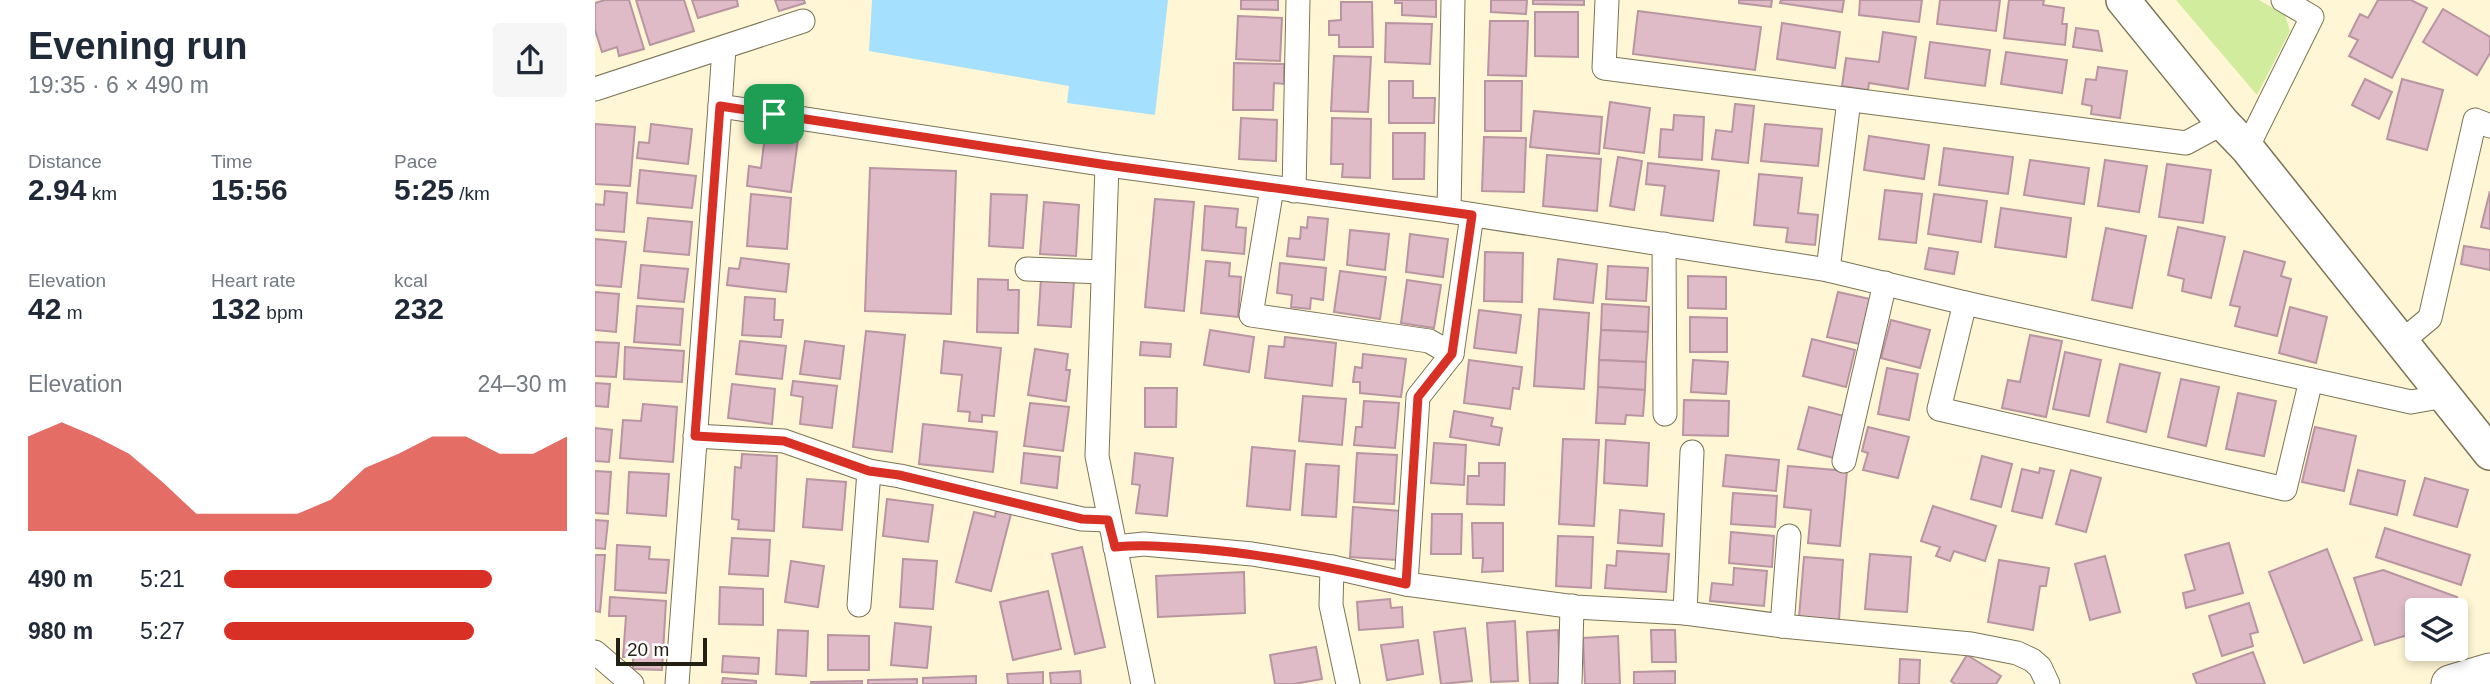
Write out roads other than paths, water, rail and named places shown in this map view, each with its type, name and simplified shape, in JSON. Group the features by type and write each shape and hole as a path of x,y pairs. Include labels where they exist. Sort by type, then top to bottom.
{"main road":[{"path":"2450,684 2490,672"}],"street":[{"path":"1298,0 1283,189 1251,315 1429,341 1452,354"},
{"path":"1448,211 1453,0"},
{"path":"1607,0 1604,68 2186,143 2223,123"},
{"path":"2123,0 2223,123 2247,148 2490,453"},
{"path":"2247,148 2312,17 2283,0"},
{"path":"595,89 803,21"},
{"path":"677,684 724,48"},
{"path":"1828,270 1849,100"},
{"path":"720,106 1107,165 1448,211 1828,270 2411,402 2445,396"},
{"path":"2402,342 2430,318 2475,120 2490,126"},
{"path":"1107,165 1101,272 1097,456 1143,684"},
{"path":"1406,584 1418,397 1452,354 1472,215"},
{"path":"1664,244 1665,414"},
{"path":"1027,269 1101,272"},
{"path":"1844,461 1885,283"},
{"path":"1965,303 1939,409 2285,489 2311,380"},
{"path":"695,436 784,441 869,471 899,475 1082,519 1108,520"},
{"path":"1685,613 1692,452"},
{"path":"859,605 869,471"},
{"path":"1781,626 1789,536"},
{"path":"1115,547 1144,544 1252,554 1332,567 1406,584 1572,606 1685,613 1781,626 1971,644 2017,653 2032,660 2040,667 2048,684"},
{"path":"1332,567 1331,605 1348,684"},
{"path":"1570,684 1572,606"},
{"path":"595,652 632,684"}],"water":[{"path":"872,0 1168,0 1155,115 1067,103 1069,86 869,51"}]}
